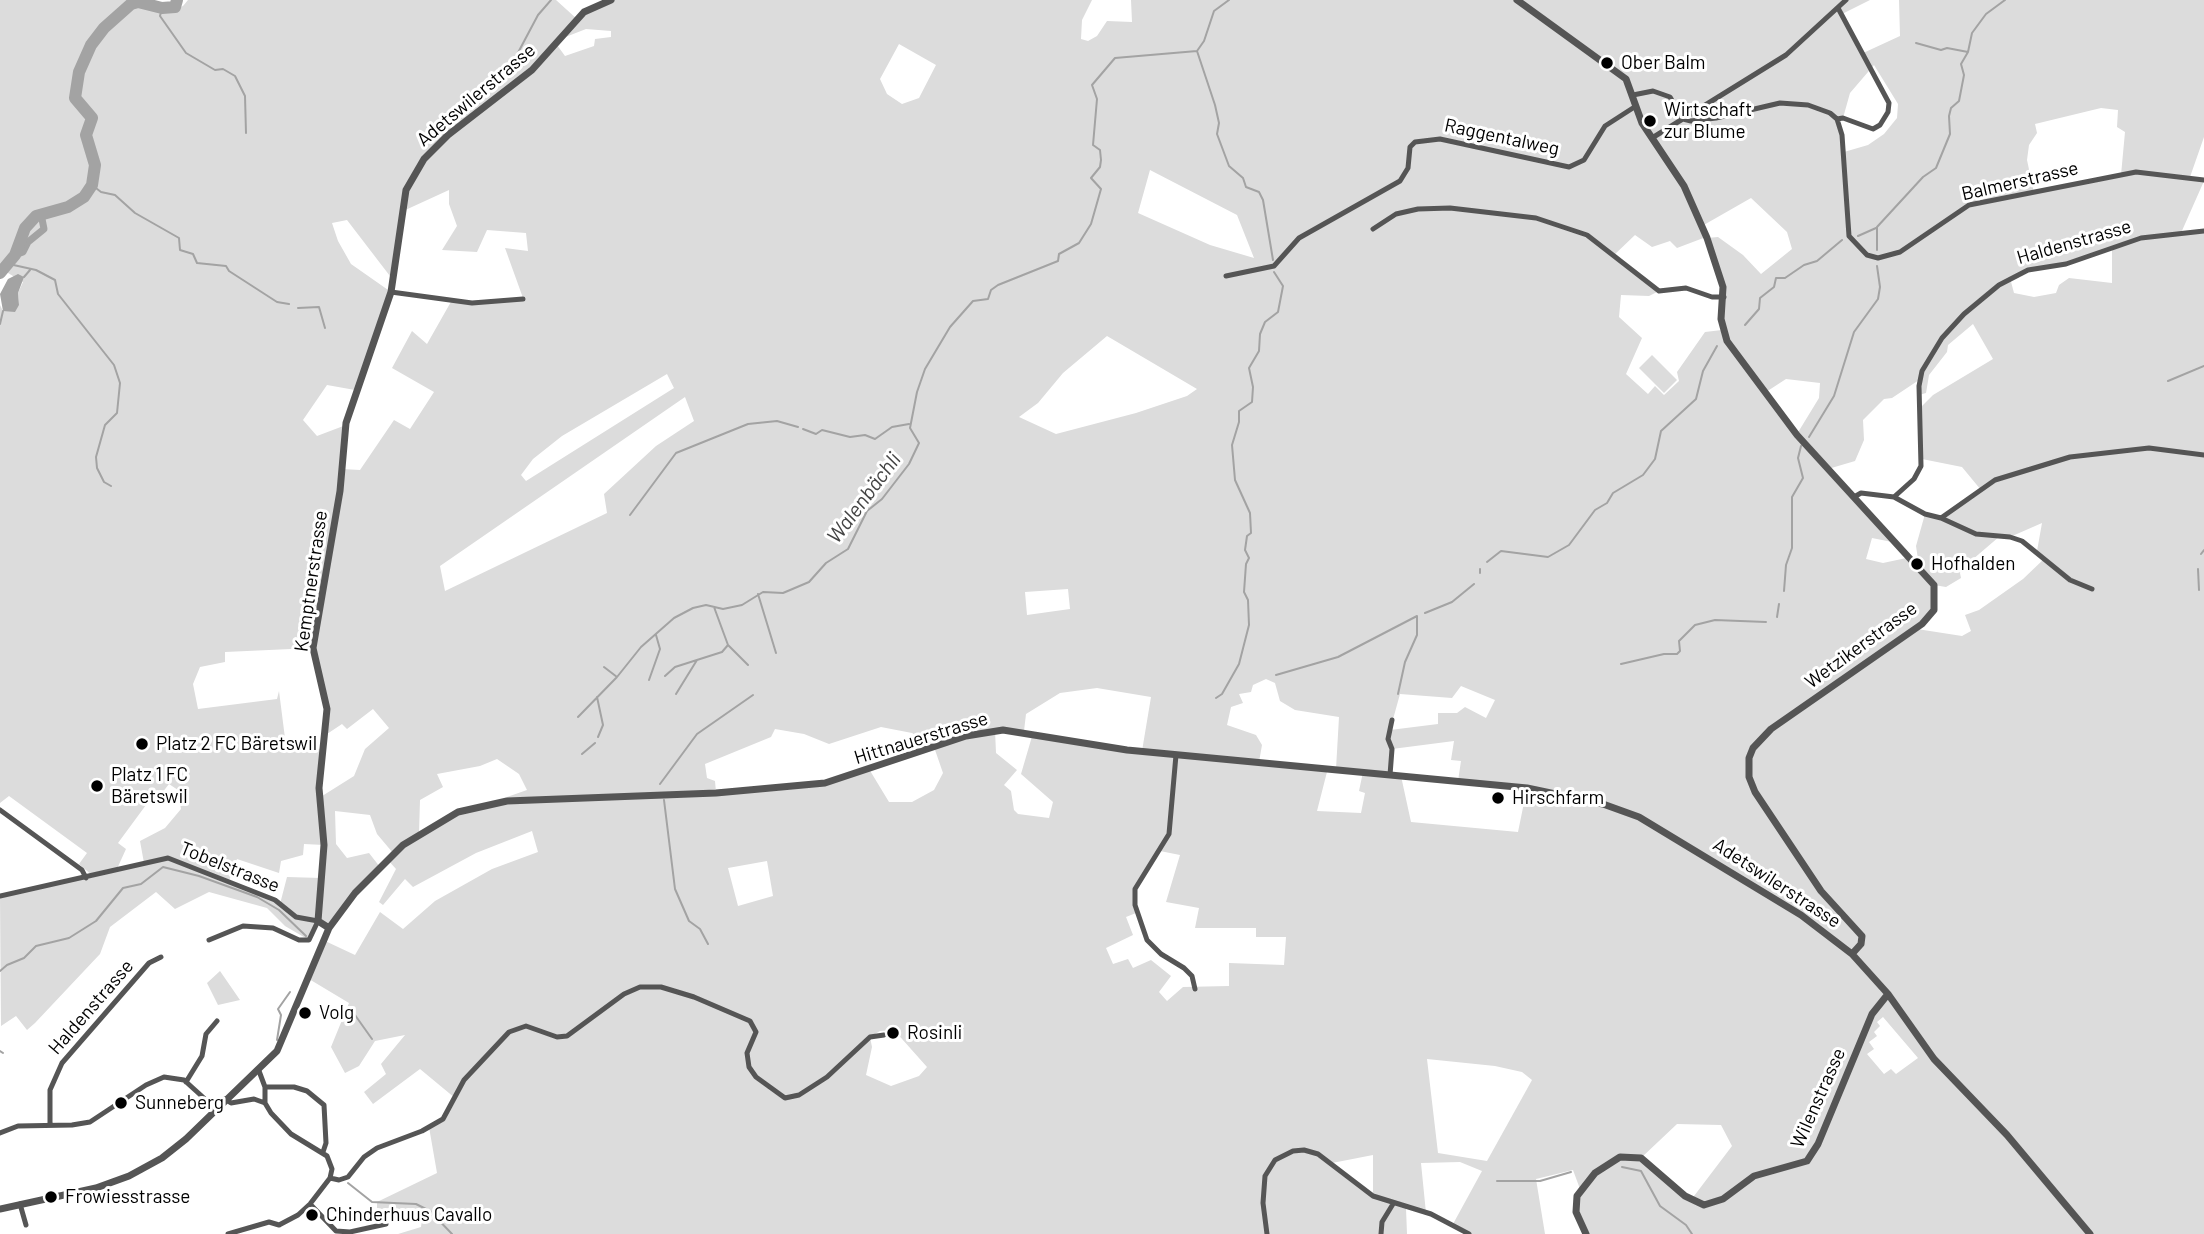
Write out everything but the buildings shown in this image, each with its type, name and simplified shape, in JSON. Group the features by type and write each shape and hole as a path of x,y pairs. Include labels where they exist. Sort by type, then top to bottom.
{"street":[{"name":"Adetswilerstrasse","path":"393,280 406,190 424,159 448,135 532,70 584,12 611,0"},
{"name":"Wetzikerstrasse","path":"1517,0 1618,71 1628,83 1652,138 1695,208 1721,278 1724,297 1721,319 1727,341 1797,435 1929,577 1936,592 1934,610 1916,629 1771,729 1753,748 1748,766 1752,785 1771,817 1821,891 1862,936 1861,944 1852,954"},
{"path":"1652,138 1786,55 1846,0"},
{"path":"1684,119 1716,118 1762,106 1793,103 1824,110 1837,119 1843,118 1873,129 1880,125 1888,112 1889,103 1838,8"},
{"path":"1633,94 1653,91 1670,97 1684,119"},
{"name":"Raggentalweg","path":"1226,276 1275,266 1299,237 1400,181 1408,168 1410,147 1415,142 1440,139 1569,167 1584,160 1605,126 1636,106"},
{"name":"Balmerstrasse","path":"1837,119 1842,135 1849,196 1849,236 1867,255 1878,258 1900,252 1969,205 2136,172 2204,180"},
{"path":"1373,229 1396,214 1418,209 1450,208 1536,218 1587,235 1658,291 1686,288 1712,297 1724,297"},
{"name":"Haldenstrasse","path":"1895,497 1914,479 1921,466 1919,386 1922,371 1942,338 1964,314 1999,285 2028,270 2066,264 2141,238 2204,231"},
{"name":"Kemptnerstrasse","path":"318,921 324,845 319,788 327,709 313,648 340,491 350,408 393,280"},
{"path":"391,292 472,303 523,299"},
{"path":"1941,518 1995,480 2070,457 2161,448 2204,455"},
{"path":"1854,497 1861,493 1895,497 1925,514 1941,518 1976,534 2010,537 2022,541 2070,580 2092,589"},
{"path":"1390,775 1392,749 1388,739 1392,720"},
{"name":"Hittnauerstrasse","path":"329,928 355,893 403,845 448,817 489,803 800,787 845,778 966,736 1003,730 1176,755 1518,787 1603,804 1639,817 1683,841"},
{"path":"1176,755 1168,834 1135,889 1135,905 1147,940 1161,954 1192,976 1195,989"},
{"path":"0,810 82,870 86,878"},
{"name":"Adetswilerstrasse","path":"1683,841 1821,928 1852,954"},
{"name":"Tobelstrasse","path":"0,896 158,860 175,859 275,900 296,917 318,921"},
{"path":"0,1209 96,1188 129,1177 175,1148 225,1099 259,1071 284,1040 329,928 318,921 309,940 299,940 273,928 243,926 228,929 209,940"},
{"path":"1852,954 1888,994 1934,1059 2007,1135 2090,1234"},
{"name":"Haldenstrasse","path":"50,1125 50,1090 62,1063 149,963 161,957"},
{"path":"330,1178 339,1180 348,1177 364,1157 377,1148 429,1127 447,1115 464,1080 509,1032 526,1026 557,1037 567,1036 621,996 640,987 662,987 694,997 750,1021 756,1032 747,1053 749,1067 783,1097 799,1095 832,1074 870,1037 884,1035"},
{"name":"Wilenstrasse","path":"1586,1234 1576,1212 1577,1196 1595,1173 1620,1157 1641,1158 1685,1196 1704,1205 1720,1201 1754,1176 1807,1161 1818,1144 1872,1014 1888,994"},
{"path":"186,1082 202,1056 206,1034 217,1021"},
{"path":"259,1071 265,1087 265,1103"},
{"path":"0,1133 18,1126 72,1125 100,1117 159,1078 175,1077 186,1082 216,1108"},
{"path":"265,1087 294,1087 307,1091 324,1105 326,1143 323,1152"},
{"path":"225,1099 231,1103 254,1099 265,1103 291,1134 323,1152 331,1164 330,1178 299,1215 279,1225 269,1222 228,1234"},
{"path":"1267,1234 1263,1203 1265,1176 1275,1160 1293,1151 1318,1154 1361,1190 1393,1204 1431,1214 1469,1234"},
{"path":"20,1203 26,1225"},
{"path":"310,1203 336,1231 350,1232 386,1224"},
{"path":"1381,1234 1382,1222 1393,1204"},
{"path":"276,1234 279,1225"},
{"path":"279,1225 281,1234"}],"shaded area":[{"path":"0,0 137,0 161,14 183,6 188,0 556,0 577,19 611,0 1092,0 1082,20 1081,39 1088,41 1097,36 1107,21 1132,22 1131,0 1870,0 1842,14 1861,54 1900,36 1899,0 2204,0 2204,137 2190,177 2204,181 2181,233 2204,231 2204,1234 1586,1234 1576,1212 1580,1189 1573,1170 1536,1179 1545,1234 1463,1234 1464,1231 1453,1224 1482,1171 1460,1162 1421,1163 1426,1213 1406,1208 1407,1234 398,1234 421,1227 422,1219 412,1219 411,1213 377,1210 377,1202 437,1173 429,1127 440,1121 455,1098 420,1069 373,1104 364,1092 386,1074 381,1064 405,1035 375,1041 359,1066 345,1073 331,1047 349,1003 309,979 323,940 355,955 380,912 403,929 435,901 492,869 538,852 532,831 476,853 413,887 405,879 383,905 379,902 396,869 387,859 393,853 377,834 370,815 335,811 336,844 347,858 369,853 380,867 329,928 318,921 309,940 285,926 267,908 209,892 175,909 156,892 110,927 100,954 27,1030 16,1016 1,1026 0,896 94,877 79,864 87,853 9,796 0,803 0,305 3,311 19,305 18,293 23,282 3,270 0,272","holes":["586,29 611,31 611,37 595,39 594,46 565,56 557,45 563,38","899,44 936,65 919,98 902,104 887,94 880,79","1874,65 1898,104 1897,118 1884,134 1868,145 1844,152 1837,119 1843,118 1850,93","2101,108 2118,110 2117,127 2125,132 2121,175 2034,193 2027,160 2029,145 2037,133 2035,124","1150,170 1237,215 1254,258 1210,245 1138,213","449,190 449,204 457,226 442,250 477,252 487,230 526,233 528,251 505,248 523,298 472,303 452,300 427,344 412,331 392,368 434,392 410,429 394,420 360,470 342,469 346,425 317,436 303,420 327,385 355,390 391,292 351,264 338,241 332,223 347,220 393,280 401,212","1751,198 1787,232 1792,249 1761,274 1743,255 1718,237 1707,238 1724,297 1722,330 1705,332 1677,372 1679,381 1664,395 1655,386 1648,394 1626,374 1642,338 1619,317 1621,295 1649,296 1659,291 1612,257 1635,235 1652,247 1670,241 1677,248 1706,237 1702,226","2112,249 2112,283 2069,278 2059,285 2056,293 2034,297 2014,293 2010,278 2028,270 2066,264","1973,324 1993,359 1933,395 1920,408 1922,459 1962,467 1981,490 1941,518 1925,514 1916,546 1919,566 1911,557 1883,563 1866,559 1872,538 1897,543 1828,469 1855,461 1864,440 1863,420 1884,399 1892,398 1919,380 1919,395 1926,393 1929,375 1947,352 1948,345","1107,336 1197,389 1187,396 1136,413 1056,434 1019,417 1038,403 1063,373","667,374 674,388 526,481 521,475 533,459 562,436","1786,379 1820,383 1819,398 1797,434 1766,392","685,397 694,421 656,446 604,494 607,513 445,591 440,566","2042,523 2037,551 2045,558 2023,579 1979,610 1965,615 1971,631 1962,636 1917,629 1936,602 1934,585 1946,587 1961,578 1960,573 2000,536 2010,537","1068,589 1070,609 1027,615 1025,592","313,648 327,709 324,736 342,724 347,729 373,709 389,728 365,749 354,776 319,798 322,749 286,746 279,691 277,699 198,709 193,684 200,667 225,662 225,652","1266,679 1275,683 1280,701 1295,710 1339,717 1336,769 1363,772 1359,791 1365,793 1361,813 1317,811 1328,768 1259,762 1262,745 1256,735 1227,725 1231,707 1243,703 1239,694 1251,692 1253,685","1461,686 1495,700 1486,718 1465,707 1457,713 1438,713 1438,724 1390,730 1400,694 1452,698","1097,688 1151,697 1142,751 1033,733 1021,774 1053,802 1049,818 1018,814 1014,810 1011,791 1004,785 1017,770 996,753 995,730 1024,731 1026,714 1060,693","881,727 912,733 926,742 928,749 934,747 943,773 934,790 912,802 889,802 869,769 800,787 716,792 715,781 707,778 705,764 771,737 775,729 804,734 829,744","1454,741 1451,760 1461,761 1458,781 1527,788 1518,832 1411,822 1401,776 1390,775 1392,749","497,759 519,774 527,790 507,797 506,801 458,812 419,833 420,800 443,787 437,774 480,766","169,784 178,790 181,809 165,828 140,841 144,863 116,871 126,849 118,843 157,790 162,793","304,844 324,845 321,878 287,877 280,904 229,881 237,859 279,873 281,861 303,855","1160,851 1180,855 1166,902 1199,908 1195,928 1256,928 1256,937 1286,937 1284,965 1229,963 1229,986 1183,987 1167,1001 1159,992 1171,976 1151,960 1133,968 1128,959 1113,964 1106,948 1133,935 1126,917 1136,913 1135,889","767,861 773,896 738,906 728,868","1883,1017 1918,1058 1896,1074 1891,1069 1884,1074 1867,1054 1874,1049 1869,1042 1877,1036 1874,1032 1880,1026 1877,1022","894,1030 927,1067 919,1076 891,1086 866,1075 872,1047 870,1037 880,1031","1427,1059 1495,1066 1522,1072 1532,1080 1487,1161 1438,1153","1677,1124 1721,1125 1732,1146 1691,1200 1641,1158","1373,1155 1373,1196 1332,1163"]},
{"path":"18,274 24,277 18,293 19,305 15,312 3,311 0,294 8,279"},
{"path":"1652,355 1677,380 1664,393 1639,368"},
{"path":"220,971 240,1000 218,1005 207,983"}],"waterway":[{"path":"0,273 15,255 25,228 36,216 68,207 84,197 92,185 95,165 86,135 92,118 75,98 79,72 91,45 104,28 131,4 138,2 162,8 175,7 177,0"},
{"path":"450,122 469,107 482,88 512,64 538,15 551,0"},
{"name":"Walenbächli","path":"578,717 617,677 641,647 674,618 693,608 706,605 723,609 742,605 763,592 783,593 809,582 826,563 848,549 867,511 882,499 909,464 919,443 910,428 917,392 925,369 950,327 973,301 988,299 991,290 998,285 1058,261 1059,254 1079,243 1091,224 1101,189 1091,178 1100,167 1101,160 1100,150 1093,145 1097,99 1092,85 1115,58 1197,51 1204,41 1214,11 1229,0"},
{"path":"1877,250 1877,227 1923,177 1936,168 1950,134 1951,108 1959,101 1964,75 1961,64 1968,52 1972,33 1986,14 2005,0"},
{"path":"162,8 160,16 186,53 215,70 223,69 235,76 245,96 246,133"},
{"path":"1916,43 1941,50 1947,48 1968,52"},
{"path":"1197,51 1215,105 1219,123 1217,134 1229,166 1243,178 1246,187 1259,192 1263,200 1273,260"},
{"path":"92,185 101,192 115,195 135,213 179,238 180,250 193,254 197,263 226,266 229,271 277,302 289,304"},
{"path":"15,255 23,252 28,242 44,229 41,214"},
{"path":"1858,236 1876,228"},
{"path":"1745,325 1759,309 1760,298 1774,287 1776,278 1785,278 1804,265 1817,261 1842,240"},
{"path":"9,264 36,270 55,280 58,294 114,365 120,383 117,413 105,425 96,457 97,468 104,482 111,486"},
{"path":"1809,437 1834,396 1854,332 1878,299 1880,287 1877,266"},
{"path":"24,277 30,270"},
{"path":"1216,698 1222,694 1239,664 1249,625 1248,600 1244,592 1249,558 1245,550 1247,536 1251,533 1250,513 1235,480 1232,445 1239,422 1239,411 1252,402 1253,387 1249,368 1259,351 1260,334 1265,322 1278,312 1283,286 1274,272"},
{"path":"298,308 319,307 325,328"},
{"path":"0,324 3,311"},
{"path":"1487,562 1501,551 1548,557 1569,545 1595,510 1607,503 1613,493 1643,475 1655,459 1661,431 1696,399 1703,371 1717,346"},
{"path":"2168,381 2204,366"},
{"path":"630,515 676,453 748,424 777,421 798,427"},
{"path":"803,429 816,434 822,430 850,437 865,435 875,439 892,427 909,424"},
{"path":"1784,591 1786,565 1792,548 1792,497 1803,478 1798,458 1801,446"},
{"path":"2201,554 2204,550"},
{"path":"2198,569 2199,590"},
{"path":"1425,613 1452,602 1474,584"},
{"path":"758,594 776,653"},
{"path":"1777,617 1779,604"},
{"path":"714,607 728,645 748,665"},
{"path":"1276,675 1338,657 1417,616 1417,635 1405,662 1398,694"},
{"path":"1621,664 1664,654 1677,654 1680,651 1679,641 1695,625 1715,620 1766,622"},
{"path":"649,680 660,649 656,635"},
{"path":"665,676 675,667 722,652 728,645"},
{"path":"676,694 697,660"},
{"path":"604,667 617,677"},
{"path":"660,784 697,734 753,695"},
{"path":"597,697 603,725 598,737"},
{"path":"582,754 595,743"},
{"path":"664,800 675,889 689,921 700,929 708,944"},
{"path":"0,971 24,958 36,946 69,938 96,921 123,888 141,884 163,867 199,876 257,897 279,910 306,936"},
{"path":"277,1040 281,1015 278,1009 290,992"},
{"path":"350,1008 372,1039"},
{"path":"1622,1167 1641,1171 1660,1206 1686,1225 1692,1234"},
{"path":"1497,1181 1540,1181 1571,1172"},
{"path":"348,1183 372,1202 416,1204 430,1211 452,1234"}],"place":[{"name":"Ober Balm","path":"1607,63"},
{"name":"Wirtschaft zur Blume","path":"1650,121"},
{"name":"Hofhalden","path":"1917,564"},
{"name":"Platz 2 FC Bäretswil","path":"142,744"},
{"name":"Platz 1 FC Bäretswil","path":"97,786"},
{"name":"Hirschfarm","path":"1498,798"},
{"name":"Volg","path":"305,1013"},
{"name":"Rosinli","path":"893,1033"},
{"name":"Sunneberg","path":"121,1103"},
{"name":"Frowiesstrasse","path":"51,1197"},
{"name":"Chinderhuus Cavallo","path":"312,1215"}]}
